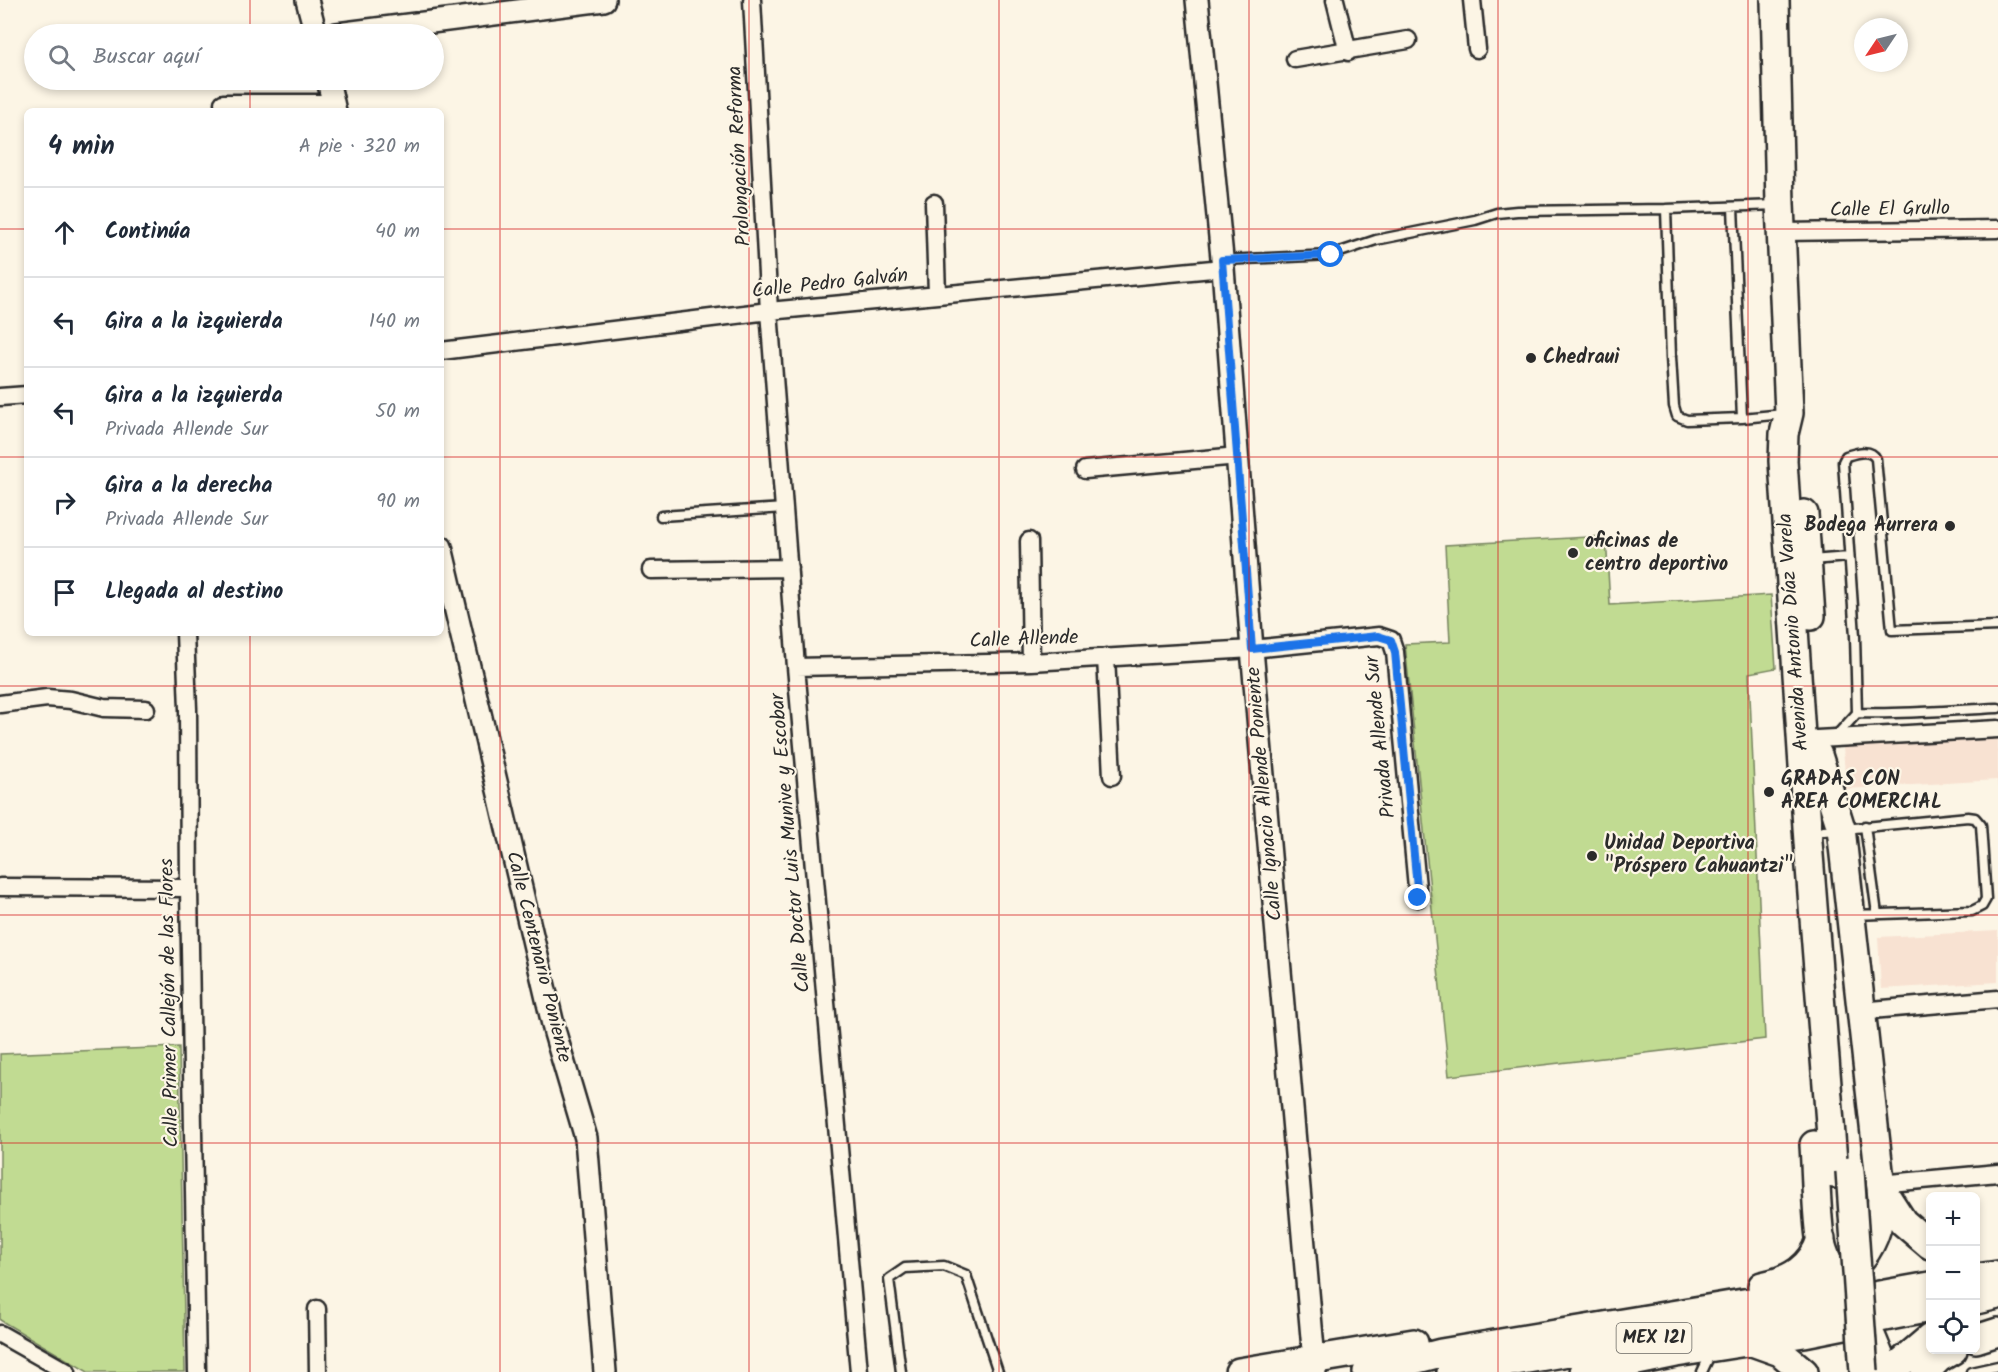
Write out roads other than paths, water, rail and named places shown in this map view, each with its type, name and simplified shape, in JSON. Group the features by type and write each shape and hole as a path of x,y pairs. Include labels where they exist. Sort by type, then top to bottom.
{"main road":[{"name":"Avenida Antonio Díaz Varela","path":"1775,0 1780,204 1789,413 1784,434 1783,461 1835,832"},
{"name":"Avenida Antonio Díaz Varela","path":"1789,413 1797,434 1823,744 1835,832 1842,1172"},
{"path":"1835,832 1850,915 1880,1191 1879,1227 1874,1241 1843,1297"},
{"path":"1835,832 1796,911 1821,1239 1843,1297 1880,1354 1888,1372 1926,1341"},
{"path":"1842,1172 1847,1372"},
{"path":"1842,1172 1864,1372"},
{"path":"1818,1202 1848,1209 1872,1204 1880,1191"},
{"path":"1880,1191 1903,1222 1926,1242"},
{"path":"1239,1372 1314,1366 1757,1287 1793,1276 1808,1264 1821,1239"},
{"path":"1980,1262 1998,1264"},
{"path":"1980,1277 1998,1275"},
{"path":"1784,1280 1797,1281 1843,1297"},
{"name":"MEX 121","path":"1451,1372 1762,1319 1843,1297 1926,1287"},
{"path":"1367,1372 1440,1353 1792,1295 1843,1297"},
{"path":"1980,1299 1998,1295"},
{"name":"MEX 121","path":"1584,1372 1748,1342 1843,1297 1891,1316 1926,1309"},
{"path":"1980,1318 1998,1315"},
{"path":"1980,1338 1998,1332"},
{"path":"1748,1342 1780,1352 1804,1372"},
{"path":"1925,1372 1946,1354"}],"street":[{"path":"307,0 313,24"},
{"path":"416,24 604,0"},
{"name":"Prolongación Reforma","path":"752,0 769,311"},
{"name":"Calle Ignacio Allende Poniente","path":"1197,0 1223,264 1252,649 1314,1366"},
{"path":"1335,0 1348,52"},
{"path":"1472,0 1478,49"},
{"path":"1295,59 1348,52 1408,40"},
{"path":"223,103 334,107 330,90"},
{"path":"934,203 937,294"},
{"name":"Calle El Grullo","path":"1783,232 1998,229"},
{"name":"Calle Pedro Galván","path":"444,351 769,311 1223,264"},
{"name":"Calle Doctor Luis Munive y Escobar","path":"769,311 796,668 860,1372"},
{"path":"0,397 24,395"},
{"path":"1085,470 1238,456"},
{"path":"1029,541 1031,662"},
{"name":"Calle Centenario Poniente","path":"444,560 555,1033 586,1138 605,1372"},
{"path":"651,570 789,567"},
{"name":"Calle Primer Callejón de las Flores","path":"185,636 188,709 196,1372"},
{"name":"Privada Allende Sur","path":"1252,649 1378,636 1391,640 1395,652 1418,898"},
{"name":"Calle Allende","path":"796,668 1031,662 1252,649"},
{"path":"1106,657 1112,776"},
{"path":"0,704 47,698 71,699 104,708 146,709"},
{"path":"1823,744 1998,729"},
{"path":"0,887 189,888"},
{"path":"1860,1011 1998,999"},
{"path":"1880,1191 1998,1173"},
{"path":"317,1309 318,1372"},
{"path":"0,1334 67,1372"}],"lane":[{"path":"1223,264 1331,255 1376,240 1507,212 1780,204"},
{"path":"1733,207 1742,418"},
{"path":"1666,209 1671,357 1674,406 1677,416 1687,420 1789,413"},
{"path":"1857,713 1843,462 1846,456 1870,452 1876,459 1892,630 1998,626"},
{"path":"661,516 784,508"},
{"path":"1809,561 1849,558"},
{"path":"1823,744 1857,713 1895,715 1998,708"},
{"path":"1850,915 1972,911 1982,906 1986,898 1981,825 1975,818 1835,832 1877,914"},
{"path":"901,1372 889,1279 905,1268 944,1266 966,1275 998,1372"},
{"path":"1702,1372 1713,1347"},
{"path":"1971,1372 1998,1366"}],"place":[{"name":"Chedraui","path":"1531,358"},
{"name":"Bodega Aurrera","path":"1950,526"},
{"name":"oficinas de centro deportivo","path":"1573,553"},
{"name":"GRADAS CON AREA COMERCIAL","path":"1769,792"},
{"name":"Unidad Deportiva \"Próspero Cahuantzi\"","path":"1592,856"}]}
